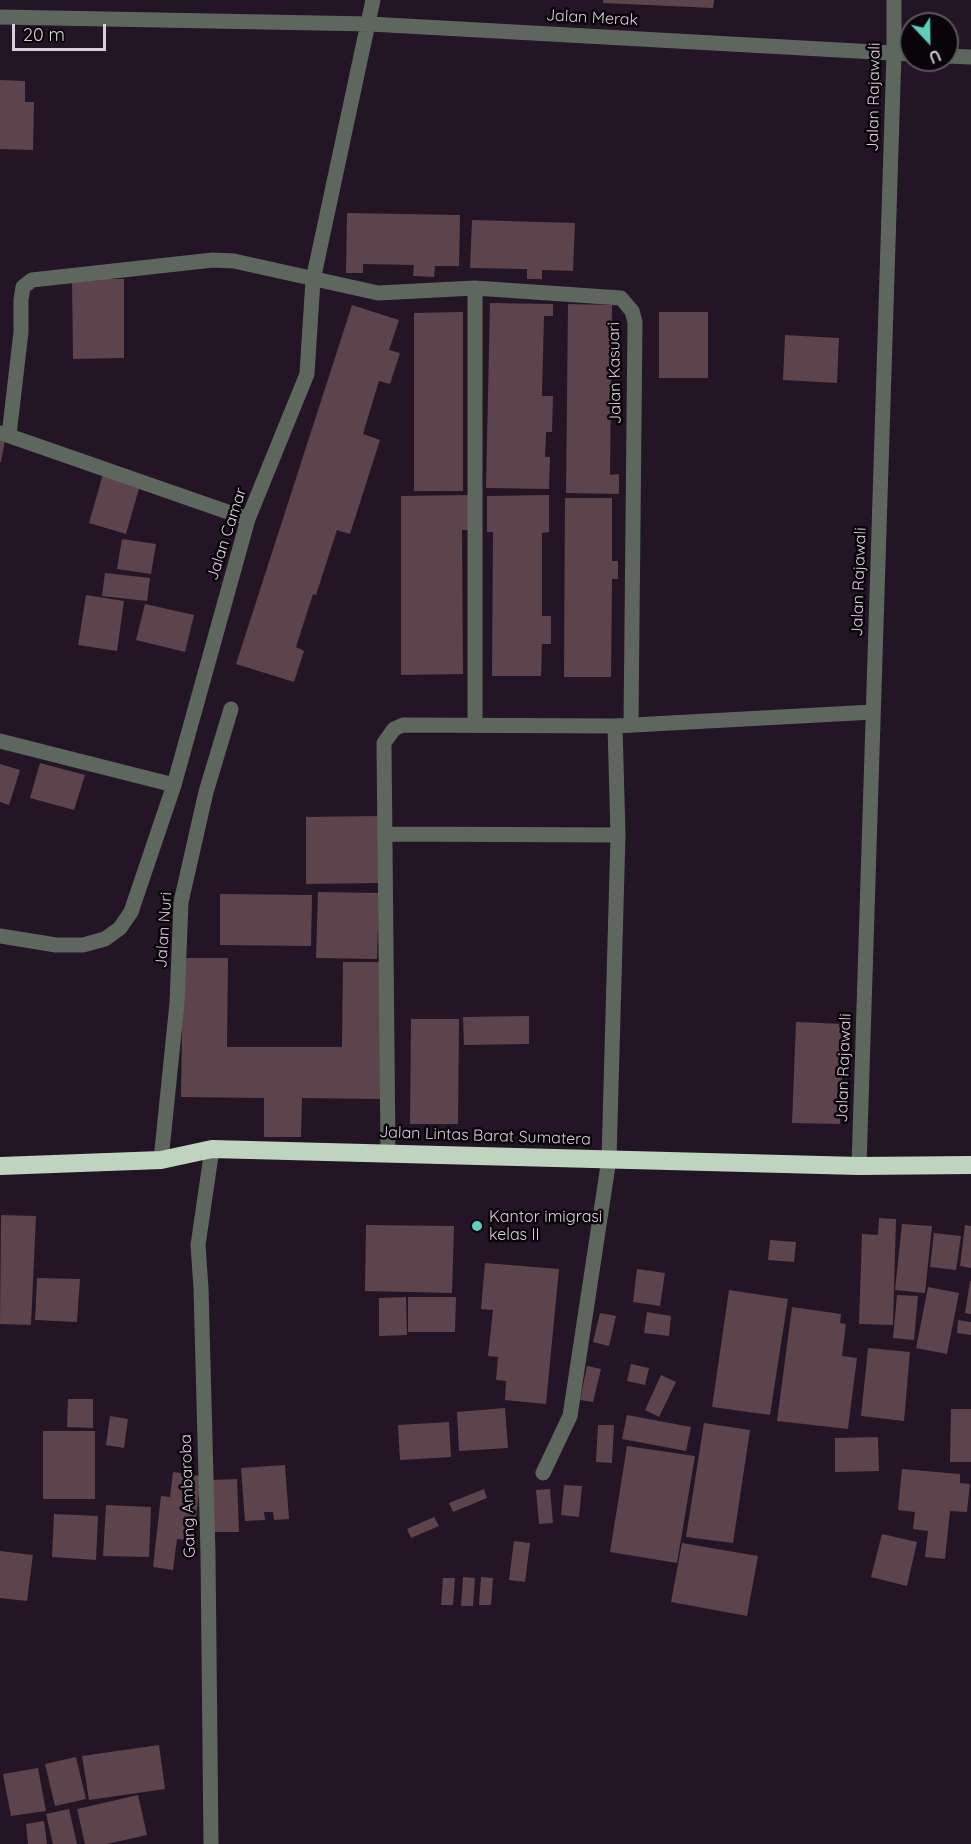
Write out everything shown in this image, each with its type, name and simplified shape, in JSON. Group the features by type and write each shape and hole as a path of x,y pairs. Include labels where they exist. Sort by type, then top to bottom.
{"highway":[{"name":"Jalan Lintas Barat Sumatera","path":"0,1166 161,1160 212,1149 859,1166 971,1166"}],"street":[{"name":"Jalan Camar","path":"0,936 56,945 83,945 105,939 120,928 132,912 174,785 248,519 307,374 314,280 370,24 373,0"},
{"name":"Jalan Rajawali","path":"859,1166 894,0"},
{"name":"Jalan Merak","path":"0,17 370,24 899,53"},
{"name":"Jalan Kasuari","path":"4,434 21,332 23,287 32,280 213,260 234,261 378,293 476,288 621,298 632,311 635,322 631,724"},
{"path":"475,725 476,288"},
{"path":"4,434 248,519"},
{"name":"Jalan Nuri","path":"161,1160 177,1003 181,902 206,792 231,709"},
{"path":"388,1152 387,834 384,743 388,735 403,725 615,726 873,712"},
{"path":"543,1473 560,1443 573,1405 609,1159 618,835 615,726"},
{"path":"0,741 174,785"},
{"path":"387,834 618,835"},
{"name":"Gang Ambaroba","path":"211,1844 208,1554 198,1245 212,1149"}],"building":[{"path":"603,0 714,0 713,8 603,3"},
{"path":"0,80 25,81 25,102 34,102 33,150 0,149"},
{"path":"347,213 460,215 459,266 435,266 434,277 413,276 414,265 363,264 363,273 346,273"},
{"path":"472,220 575,223 573,271 542,270 542,279 527,279 527,269 470,268"},
{"path":"72,279 124,279 124,358 73,359"},
{"path":"490,303 553,304 553,316 544,316 542,396 553,396 552,432 546,432 545,457 550,457 549,489 486,488"},
{"path":"568,304 612,305 610,475 619,474 619,494 566,493"},
{"path":"352,305 399,320 389,350 400,353 390,384 379,381 363,434 380,440 350,534 337,530 316,595 313,594 296,647 304,651 294,682 236,664"},
{"path":"463,312 463,491 414,491 414,313"},
{"path":"659,312 708,312 708,378 659,378"},
{"path":"785,335 839,338 837,383 783,380"},
{"path":"0,439 5,440 1,462 0,462"},
{"path":"103,474 140,485 126,534 89,523"},
{"path":"472,495 472,530 462,530 463,674 401,675 401,496"},
{"path":"549,495 549,532 542,533 542,616 551,616 551,644 542,644 541,676 492,676 493,532 487,532 487,496"},
{"path":"565,498 612,498 612,561 618,561 618,579 612,579 611,677 564,677"},
{"path":"122,539 156,544 151,574 117,569"},
{"path":"105,573 150,578 147,601 102,596"},
{"path":"86,595 124,601 117,651 78,645"},
{"path":"145,604 194,615 185,652 136,640"},
{"path":"40,763 85,775 74,810 30,798"},
{"path":"0,764 20,770 9,805 0,802"},
{"path":"378,816 379,883 306,884 306,817"},
{"path":"318,892 379,893 377,959 316,958"},
{"path":"220,894 312,895 311,946 220,945"},
{"path":"183,958 228,958 227,1047 342,1047 343,962 381,962 380,1099 302,1098 301,1137 264,1137 264,1098 181,1097"},
{"path":"529,1016 529,1044 464,1045 463,1017"},
{"path":"411,1019 459,1019 458,1124 410,1124"},
{"path":"796,1022 844,1024 840,1124 792,1123"},
{"path":"1,1215 36,1216 31,1325 0,1324"},
{"path":"879,1218 896,1219 893,1325 859,1324 862,1234 878,1235"},
{"path":"902,1224 932,1226 925,1293 895,1290"},
{"path":"366,1225 454,1226 452,1293 365,1291"},
{"path":"965,1225 971,1226 971,1268 960,1266"},
{"path":"934,1233 961,1236 956,1270 930,1267"},
{"path":"770,1240 796,1242 794,1262 768,1260"},
{"path":"485,1263 559,1269 546,1404 505,1400 506,1381 496,1380 498,1357 488,1356 493,1310 481,1309"},
{"path":"637,1269 665,1273 660,1306 633,1302"},
{"path":"37,1278 80,1279 77,1322 35,1320"},
{"path":"971,1281 971,1314 965,1313"},
{"path":"928,1287 959,1293 947,1354 916,1348"},
{"path":"729,1290 788,1299 770,1415 712,1407"},
{"path":"897,1295 918,1296 914,1340 893,1338"},
{"path":"406,1297 407,1335 379,1336 379,1298"},
{"path":"408,1297 456,1297 455,1332 408,1332"},
{"path":"792,1307 841,1314 840,1323 846,1324 842,1356 857,1358 848,1429 777,1421"},
{"path":"647,1312 671,1316 669,1336 644,1333"},
{"path":"600,1313 616,1316 609,1346 593,1342"},
{"path":"958,1320 971,1322 971,1335 957,1333"},
{"path":"868,1348 910,1352 904,1421 861,1416"},
{"path":"631,1364 649,1368 645,1385 627,1381"},
{"path":"587,1366 601,1369 593,1402 580,1400"},
{"path":"661,1375 676,1382 659,1417 645,1410"},
{"path":"68,1399 93,1399 93,1428 67,1427"},
{"path":"505,1408 508,1448 459,1451 457,1412"},
{"path":"951,1409 971,1409 971,1462 950,1462"},
{"path":"627,1415 691,1427 686,1451 622,1439"},
{"path":"110,1416 128,1419 124,1448 106,1445"},
{"path":"449,1422 451,1457 400,1460 398,1425"},
{"path":"704,1423 750,1430 733,1543 686,1537"},
{"path":"598,1425 614,1425 612,1463 596,1462"},
{"path":"43,1431 95,1431 95,1499 43,1499"},
{"path":"878,1437 879,1471 835,1472 835,1438"},
{"path":"627,1446 695,1456 677,1563 610,1552"},
{"path":"285,1465 289,1519 274,1520 273,1512 264,1512 265,1520 245,1521 241,1468"},
{"path":"902,1469 960,1474 960,1483 970,1484 967,1512 950,1511 945,1559 925,1557 928,1531 913,1529 915,1512 898,1510"},
{"path":"173,1472 201,1476 193,1541 177,1539 173,1570 153,1567 161,1496 170,1497"},
{"path":"237,1479 239,1532 211,1532 210,1480"},
{"path":"564,1485 582,1486 579,1517 561,1515"},
{"path":"484,1489 487,1498 453,1512 449,1503"},
{"path":"550,1489 553,1523 539,1524 536,1490"},
{"path":"106,1505 151,1507 149,1557 103,1556"},
{"path":"54,1514 98,1516 96,1560 52,1557"},
{"path":"434,1517 439,1526 411,1538 407,1529"},
{"path":"882,1534 917,1542 907,1586 871,1577"},
{"path":"514,1541 530,1543 525,1582 509,1580"},
{"path":"682,1543 758,1556 747,1616 671,1602"},
{"path":"0,1551 33,1555 27,1601 0,1598"},
{"path":"463,1577 475,1578 473,1606 461,1606"},
{"path":"481,1577 493,1578 491,1605 479,1605"},
{"path":"443,1578 455,1578 453,1605 441,1605"},
{"path":"159,1745 165,1789 89,1800 82,1756"},
{"path":"76,1757 86,1799 55,1806 45,1764"},
{"path":"38,1768 46,1811 11,1816 3,1774"},
{"path":"138,1795 147,1835 107,1844 85,1844 77,1809"},
{"path":"69,1809 77,1844 53,1844 46,1814"},
{"path":"44,1821 47,1844 28,1844 26,1824"}],"place":[{"name":"Kantor imigrasi kelas II","path":"477,1226"}]}
